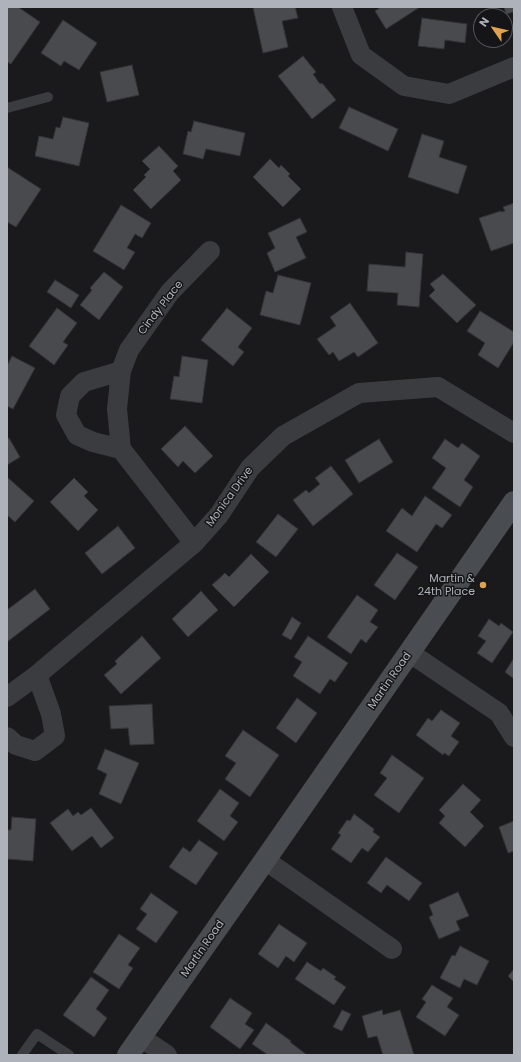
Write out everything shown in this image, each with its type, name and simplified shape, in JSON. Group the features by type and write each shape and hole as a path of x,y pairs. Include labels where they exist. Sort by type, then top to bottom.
{"street":[{"path":"342,7 361,55 404,86 449,94 514,67"},
{"name":"Cindy Place","path":"121,449 117,409 121,371 129,350 170,292 210,251"},
{"path":"121,371 84,382 70,396 66,415 77,435 93,442 121,449 194,543"},
{"name":"Monica Drive","path":"7,697 37,675 194,543 219,515 250,468 283,436 358,393 438,387 514,433"},
{"name":"Martin Road","path":"128,1055 266,860 514,502"},
{"path":"410,653 499,713 514,737"},
{"path":"7,737 16,745 35,751 55,736 51,714 37,675"},
{"path":"266,860 392,949"},
{"path":"140,1037 167,1055"}],"lane":[{"path":"7,108 48,97"},
{"path":"22,1055 37,1034 69,1055"}],"building":[{"path":"7,7 18,7 40,22 11,64 7,62"},
{"path":"253,7 295,7 298,18 282,21 288,47 263,53"},
{"path":"381,7 420,7 386,29 375,11"},
{"path":"514,7 514,12 513,8 504,8"},
{"path":"422,18 467,24 465,43 445,40 444,49 418,46"},
{"path":"63,20 97,43 79,70 64,61 61,66 41,53"},
{"path":"303,56 316,72 313,74 320,84 322,83 336,100 312,119 278,76"},
{"path":"132,65 139,95 107,102 100,72"},
{"path":"349,107 398,129 388,151 339,128"},
{"path":"63,117 89,123 79,166 35,156 39,136 53,139 56,127 60,128"},
{"path":"194,121 245,133 240,156 206,149 203,159 183,154 188,131 191,132"},
{"path":"422,134 444,141 439,157 467,166 458,194 408,177"},
{"path":"159,146 178,166 173,171 181,180 151,209 133,190 146,177 144,175 150,169 142,161"},
{"path":"270,159 279,168 281,165 290,174 288,176 301,189 283,207 253,177"},
{"path":"7,167 41,189 16,227 7,222"},
{"path":"514,203 514,243 491,251 479,218 505,211 503,207"},
{"path":"121,205 151,223 142,238 135,234 127,248 135,252 124,270 93,251"},
{"path":"300,218 307,232 296,237 306,258 275,272 267,253 275,248 268,233"},
{"path":"406,252 423,254 419,307 397,305 398,293 367,291 369,264 405,267"},
{"path":"104,272 123,287 99,320 80,305 92,290 90,288"},
{"path":"443,274 476,305 457,323 429,296 435,290 430,284"},
{"path":"278,275 311,283 300,325 260,315 266,291 273,293"},
{"path":"55,280 79,295 71,308 47,292"},
{"path":"350,303 378,343 358,357 354,352 339,361 333,352 329,355 317,339 336,326 330,317"},
{"path":"57,308 77,323 63,342 68,345 54,365 29,346"},
{"path":"227,308 252,328 238,347 244,352 233,366 201,340"},
{"path":"480,311 514,332 514,342 498,368 478,355 485,343 467,331"},
{"path":"12,356 35,368 13,409 7,406 7,366"},
{"path":"182,356 208,360 202,403 170,399 174,376 179,377"},
{"path":"185,426 213,456 195,473 183,461 178,467 161,449"},
{"path":"9,438 20,457 7,465 7,439"},
{"path":"379,439 393,462 359,483 345,460"},
{"path":"445,439 458,448 462,443 480,456 464,480 473,487 460,507 432,488 446,468 432,458"},
{"path":"331,466 353,494 313,526 293,500 306,490 309,493 320,484 315,478"},
{"path":"7,477 34,501 15,522 7,515"},
{"path":"74,478 88,492 84,496 98,510 78,531 50,502"},
{"path":"425,496 452,515 442,528 436,524 417,552 386,531 402,508 412,516"},
{"path":"278,514 298,529 276,557 256,542"},
{"path":"118,526 135,548 102,574 85,553"},
{"path":"397,553 418,567 395,600 374,585"},
{"path":"251,554 269,572 234,607 212,585 225,573 229,577"},
{"path":"35,589 50,609 7,642 7,610"},
{"path":"201,591 218,610 188,637 172,619"},
{"path":"357,595 378,610 370,622 378,627 366,643 361,639 351,654 327,637"},
{"path":"292,617 301,623 291,640 282,635"},
{"path":"489,619 499,626 501,623 513,632 492,663 477,653 486,641 478,636"},
{"path":"142,636 161,658 121,694 104,675 117,664 115,661"},
{"path":"308,636 348,663 335,682 330,679 320,694 293,676 302,662 294,657"},
{"path":"514,658 514,679 505,672"},
{"path":"297,698 317,713 296,743 276,728"},
{"path":"152,704 154,744 130,745 128,728 111,729 109,706"},
{"path":"441,710 460,723 451,736 459,742 449,756 444,753 443,755 416,735 428,718 432,721"},
{"path":"243,730 279,755 250,797 225,779 236,763 225,756"},
{"path":"105,749 139,763 121,804 99,794 107,774 97,769"},
{"path":"392,755 424,778 399,813 374,795 387,778 380,773"},
{"path":"463,784 481,800 470,812 484,826 465,847 439,823 445,816 439,810"},
{"path":"220,789 239,803 230,816 238,822 224,841 197,821"},
{"path":"91,808 114,838 101,848 92,836 72,851 50,823 68,809 73,816 78,812 81,815"},
{"path":"354,814 374,829 373,832 380,837 368,852 362,848 351,863 331,849 341,835 338,833 347,820 350,821"},
{"path":"12,817 36,819 33,861 7,859 7,830 11,830"},
{"path":"514,821 514,851 508,853 499,827"},
{"path":"199,840 218,853 196,885 169,867 183,847 190,852"},
{"path":"386,857 422,883 409,901 387,885 381,893 367,883"},
{"path":"458,892 469,916 456,921 460,930 439,939 429,917 433,915 429,905"},
{"path":"151,893 178,912 156,943 136,929 147,914 140,909"},
{"path":"279,924 307,943 294,962 286,956 278,968 258,954"},
{"path":"119,934 140,948 128,965 133,968 119,989 93,972"},
{"path":"460,946 489,961 477,985 464,979 460,988 440,978 452,955 455,956"},
{"path":"307,962 321,971 323,968 336,977 334,979 346,987 334,1005 295,979"},
{"path":"514,969 514,982 508,976"},
{"path":"91,977 109,990 96,1009 107,1018 94,1037 63,1015"},
{"path":"432,985 453,998 447,1007 459,1015 445,1036 416,1017 426,1002 422,999"},
{"path":"230,998 252,1013 245,1024 254,1030 240,1049 210,1027"},
{"path":"342,1010 351,1014 342,1031 333,1027"},
{"path":"382,1010 383,1015 400,1010 414,1055 383,1055 377,1036 368,1038 362,1016"},
{"path":"266,1023 307,1055 268,1055 252,1044"}],"place":[{"name":"Martin & 24th Place","path":"483,585"}]}
